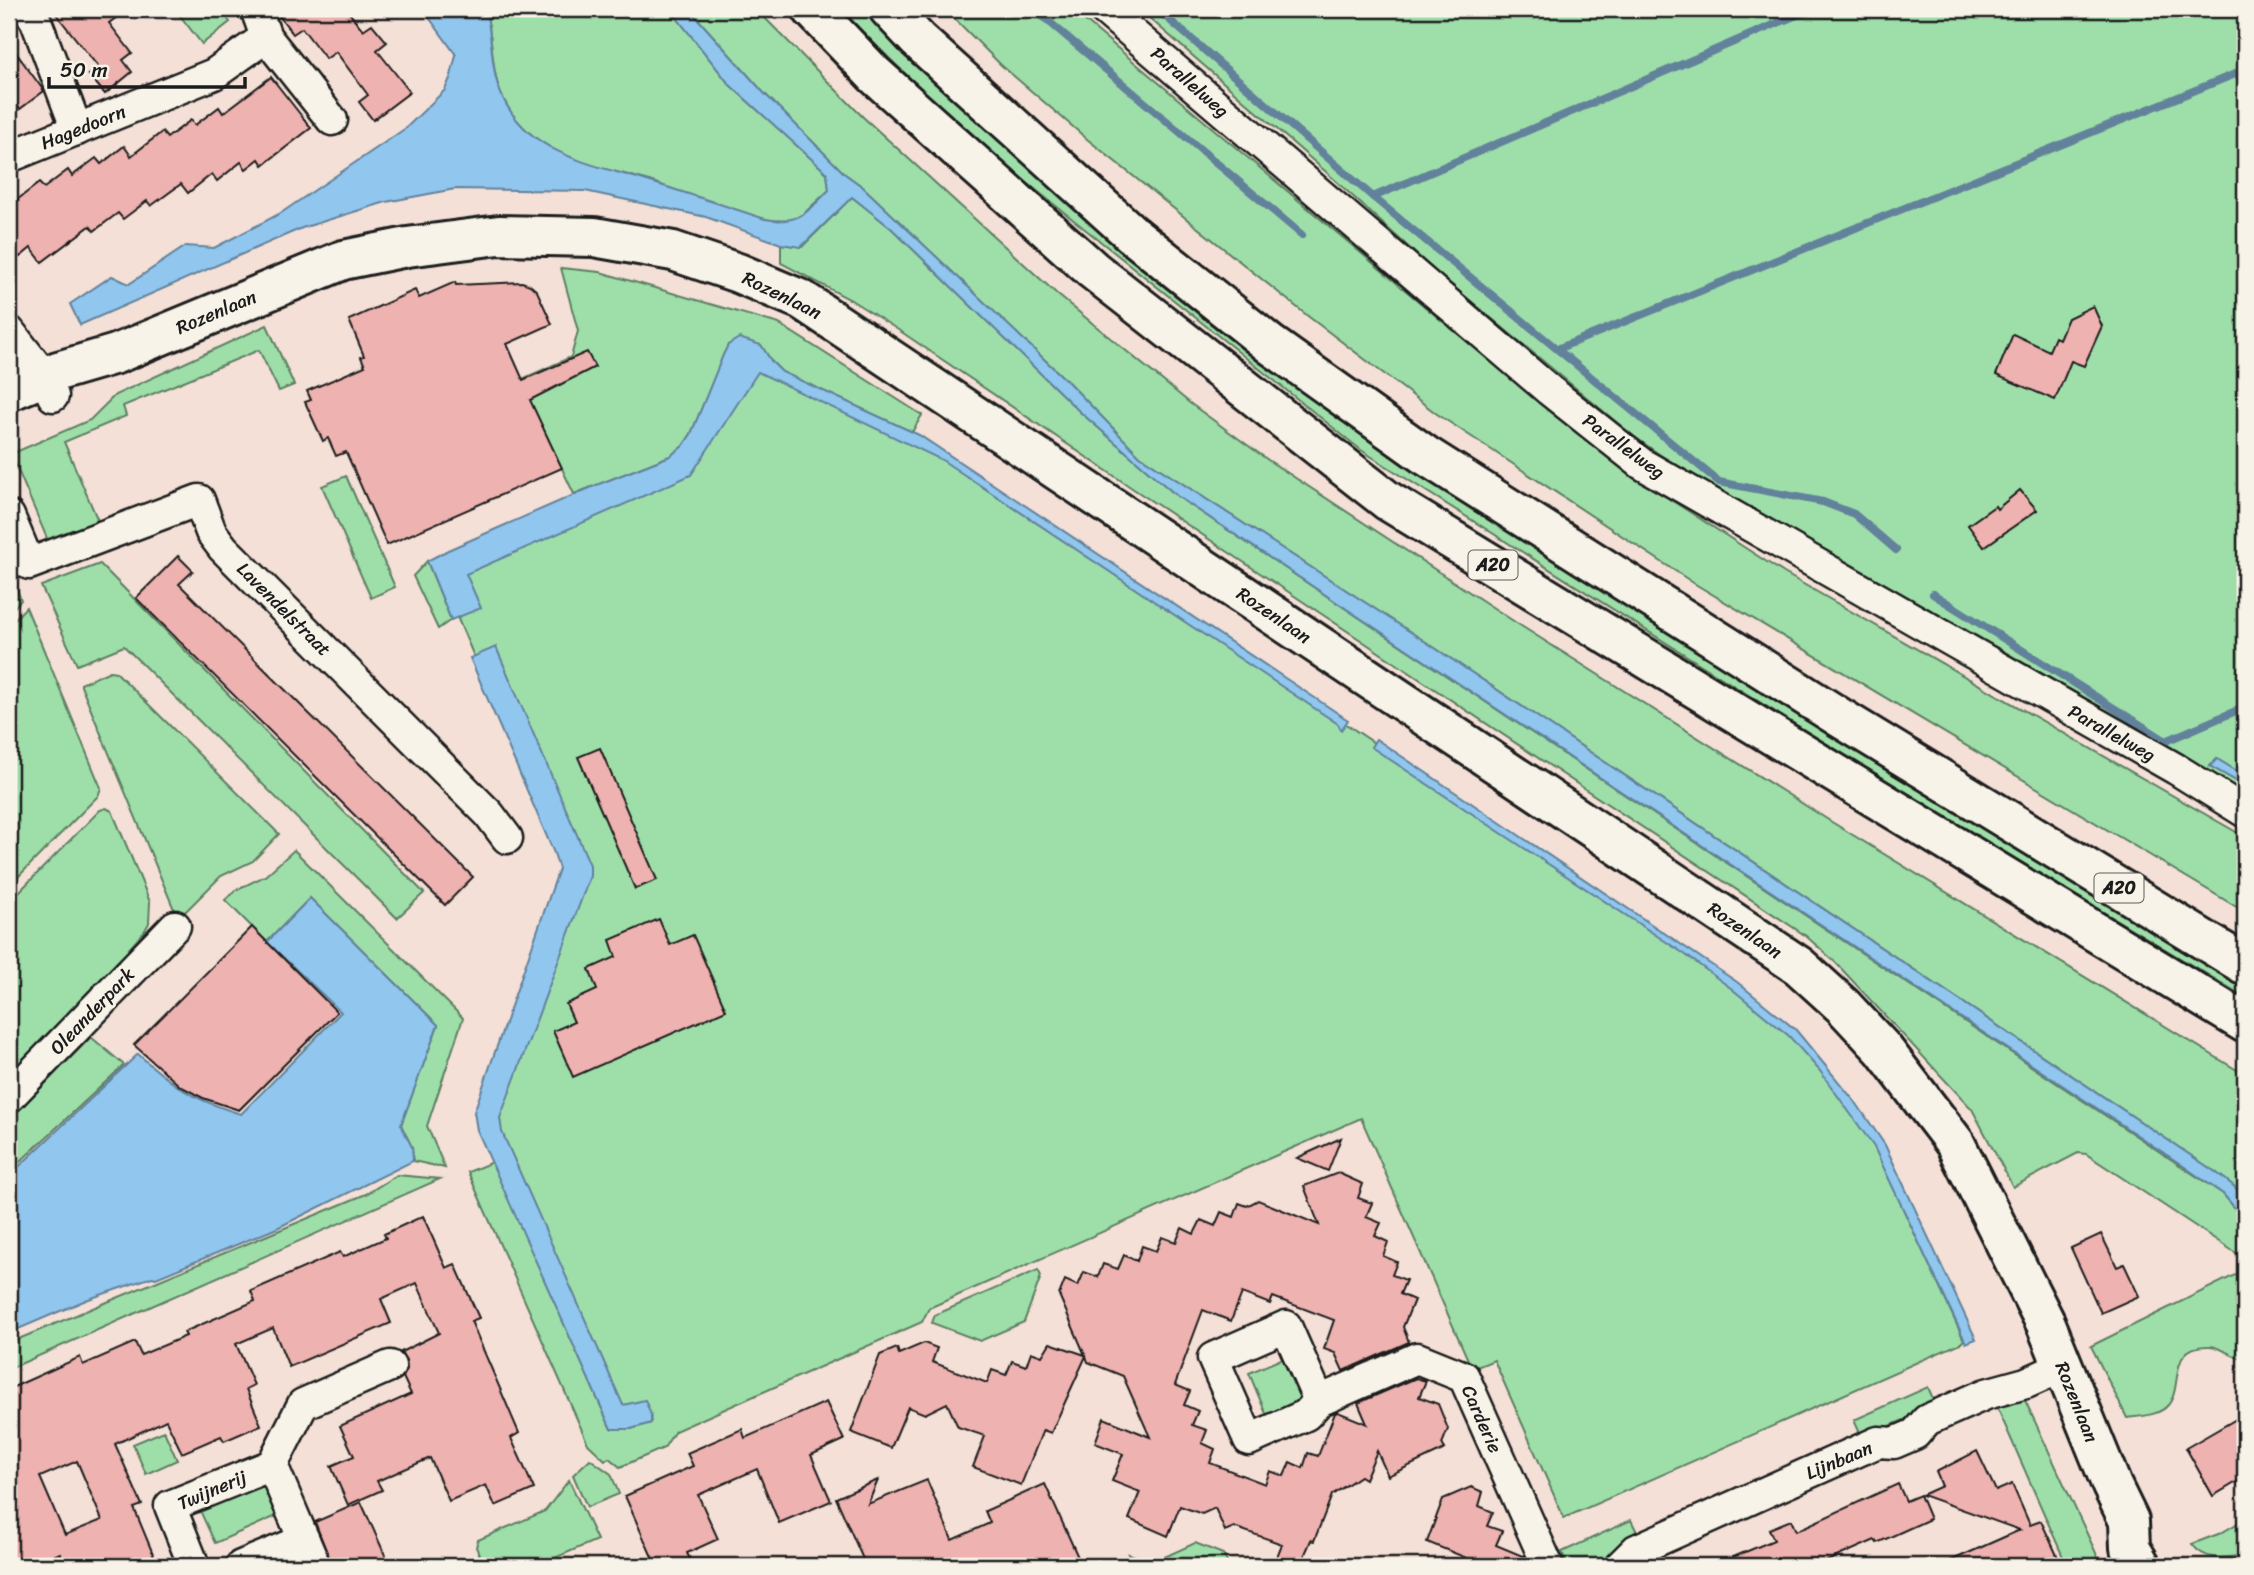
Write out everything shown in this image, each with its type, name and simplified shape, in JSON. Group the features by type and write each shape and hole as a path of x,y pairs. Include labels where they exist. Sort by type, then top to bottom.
{"main road":[{"name":"A20","path":"812,9 875,75 1093,270 1388,501 2245,1023"},
{"name":"A20","path":"889,9 918,40 1132,233 1271,345 1424,455 1839,717 2245,965"},
{"name":"Rozenlaan","path":"9,391 80,383 116,354 343,260 407,247 499,235 594,237 673,251 738,273 802,300 1799,967 1843,1006 1883,1049 1955,1143 2046,1324 2129,1521 2130,1548 2141,1566"},
{"name":"Rozenlaan","path":"9,416 49,386"},
{"name":"Rozenlaan","path":"2129,1521 2150,1538 2171,1566"}],"street":[{"path":"27,9 36,21 77,130"},
{"path":"256,9 266,37 332,120"},
{"name":"Parallelweg","path":"1104,9 1549,390 1642,464 2176,769 2245,812"},
{"name":"Hagedoorn","path":"9,157 214,74 266,37"},
{"path":"9,331 49,386"},
{"name":"Lavendelstraat","path":"9,516 29,564 199,500 211,533 223,548 489,814 508,838"},
{"name":"Oleanderpark","path":"9,1097 174,926"},
{"name":"Carderie","path":"1319,1401 1417,1358 1464,1377 1548,1566"},
{"path":"241,1566 310,1553 272,1465 303,1404 390,1366"},
{"name":"Lijnbaan","path":"1620,1566 1636,1550 1649,1544 1878,1443 1894,1443 1915,1434 1927,1420 1986,1394 2026,1383 2062,1367"},
{"name":"Twijnerij","path":"194,1566 170,1506 272,1465"}],"green space":[{"path":"175,9 220,9 230,22 202,44"},
{"path":"485,9 670,9 730,85 827,173 829,190 798,219 776,221 728,209 560,153 528,132 502,97"},
{"path":"689,9 756,9 863,117 1058,295 1191,404 1268,460 1518,624 1830,821 2245,1075 2245,1201 2241,1192 2214,1171 1429,644 1140,456 1066,380 863,187 845,174 763,92"},
{"path":"839,9 873,9 988,131 1211,320 2245,984 2245,997 1886,782 1361,450 970,137"},
{"path":"945,9 1071,9 1620,467 1784,573 2245,837 2245,912 1695,584 1437,414 1309,317 1087,139 1001,65"},
{"path":"1139,9 2245,9 2245,776 2217,759 2210,766 2245,786 2245,802 1710,490 1632,435 1437,273"},
{"path":"852,197 891,228 1079,411 1177,496 2223,1194 2245,1220 2245,1259 2086,1154 2078,1153 2013,1187 1972,1109 1836,963 1806,936 903,333 851,300 781,263 781,244 802,247"},
{"path":"561,268 600,272 779,324 922,415 912,432 782,372 761,345 728,345 691,434 683,446 670,456 574,494 520,380 571,357 578,331"},
{"path":"267,325 294,385 279,391 259,350 123,406 126,416 64,442 99,523 49,543 11,454 90,420 115,395"},
{"path":"752,361 939,452 1699,960 1773,1016 1861,1118 1964,1340 1564,1518 1494,1360 1472,1369 1361,1118 929,1308 922,1322 675,1431 664,1448 620,1467 609,1458 605,1460 588,1444 468,1172 492,1162 611,1429 631,1429 651,1423 621,1417 487,1118 567,874 437,570 688,464"},
{"path":"346,476 395,587 371,598 322,486"},
{"path":"427,561 451,620 438,629 413,576"},
{"path":"100,564 424,893 397,918 124,646 77,665 41,586"},
{"path":"9,568 21,600 9,613"},
{"path":"26,607 101,788 98,796 9,886 9,625"},
{"path":"110,671 116,672 279,834 253,861 221,876 185,912 176,911 173,907 81,686"},
{"path":"106,808 112,811 150,902 149,923 128,950 133,955 9,1080 9,902 100,810"},
{"path":"294,850 463,1018 427,1126 445,1168 413,1161 412,1147 401,1125 438,1025 310,898 267,942 225,900 236,890 265,876"},
{"path":"91,1037 124,1065 9,1172 9,1120"},
{"path":"397,1175 440,1179 9,1369 9,1343 366,1194"},
{"path":"1038,1270 1041,1276 1024,1322 980,1341 932,1323 935,1315"},
{"path":"2245,1270 2245,1359 2215,1347 2196,1347 2182,1359 2173,1397 2168,1405 2155,1413 2127,1418 2091,1346"},
{"path":"1288,1356 1308,1396 1269,1421 1249,1373"},
{"path":"1928,1387 1936,1406 1862,1438 1854,1420"},
{"path":"2015,1398 2024,1398 2102,1566 2067,1566 1997,1407"},
{"path":"164,1431 177,1460 146,1474 133,1444"},
{"path":"590,1459 611,1474 619,1494 587,1507 573,1475"},
{"path":"569,1480 597,1540 536,1566 484,1566 476,1547 478,1540 545,1511"},
{"path":"266,1482 279,1515 215,1543 196,1502"},
{"path":"2245,1519 2243,1555 2222,1558 2209,1556 2192,1544 2221,1533"},
{"path":"1631,1520 1640,1538 1623,1552 1599,1564 1568,1566 1562,1552"},
{"path":"1195,1543 1223,1554 1229,1566 1135,1566 1129,1554 1157,1564 1160,1559"}],"water":[{"path":"423,9 485,9 496,76 503,98 529,133 546,145 585,162 765,219 786,220 802,215 829,190 827,173 730,85 670,9 689,9 763,92 845,174 863,187 1066,380 1140,456 1429,644 2214,1171 2238,1191 2243,1202 2245,1220 2223,1194 2179,1163 1177,496 1079,411 891,228 852,197 801,247 781,244 706,217 585,191 455,189 386,202 302,228 80,325 70,304 112,276 129,284 186,246 214,248 281,213 406,128 445,90 456,55"},
{"path":"739,338 761,345 782,372 919,435 1348,720 1341,730 1338,724 942,460 758,372 691,475 466,574 481,608 451,620 427,561 599,484 670,456 683,446 691,434 728,345"},
{"path":"496,647 590,865 590,876 500,1118 502,1132 623,1405 645,1400 651,1423 631,1429 611,1429 477,1130 474,1112 559,869 470,658"},
{"path":"1376,739 1737,982 1796,1030 1857,1104 1885,1145 1976,1339 1966,1343 1874,1147 1820,1071 1789,1036 1683,953 1371,747"},
{"path":"2217,759 2245,776 2245,786 2210,766"},
{"path":"310,898 438,1025 401,1125 412,1147 413,1161 277,1228 156,1278 152,1277 86,1300 9,1333 9,1176 138,1054 185,1091 241,1114 341,1012 267,942"}],"building":[{"path":"52,9 128,9 109,23 132,53 123,60 132,72 105,94 89,75 99,68"},
{"path":"274,9 346,9 363,30 372,24 387,42 377,50 410,92 373,120 359,102 368,95 336,52 326,59 302,28 293,34"},
{"path":"9,43 44,91 20,109 9,93"},
{"path":"271,77 311,128 263,165 259,159 246,169 241,162 217,181 212,174 188,193 181,184 151,206 147,201 123,219 118,213 94,231 90,226 42,262 31,248 20,257 9,243 9,206 39,183 44,188 68,170 72,176 96,158 101,164 124,146 131,156 162,132 167,138 191,120 195,125 219,107 223,113"},
{"path":"455,282 456,285 522,282 537,291 552,324 507,344 523,380 587,352 595,367 530,400 562,468 387,545 346,452 336,456 328,438 323,441 305,402 311,400 307,391 365,366 361,357 364,356 349,320 415,290 419,298"},
{"path":"2093,306 2102,326 2084,366 2071,361 2055,400 1996,375 2013,334 2049,351 2055,337 2059,339 2068,318"},
{"path":"2020,490 2037,510 1984,547 1968,525 1995,506 1997,509"},
{"path":"178,556 193,571 179,584 473,877 445,905 136,598"},
{"path":"600,748 657,880 635,889 578,757"},
{"path":"659,919 670,945 693,935 726,1010 573,1077 553,1031 574,1022 566,1004 597,990 589,969 616,957 610,940"},
{"path":"252,927 337,1012 239,1110 203,1098 180,1086 134,1045"},
{"path":"1341,1138 1328,1171 1297,1158"},
{"path":"1338,1173 1363,1184 1358,1198 1372,1203 1366,1217 1381,1223 1375,1236 1388,1242 1383,1256 1397,1262 1392,1275 1406,1280 1400,1294 1414,1300 1403,1327 1409,1342 1343,1371 1335,1353 1324,1349 1334,1320 1273,1297 1270,1304 1242,1293 1231,1321 1203,1310 1175,1385 1190,1391 1184,1405 1198,1411 1192,1425 1207,1430 1202,1443 1215,1449 1210,1463 1265,1484 1270,1471 1284,1476 1290,1462 1303,1468 1308,1453 1318,1456 1335,1413 1367,1424 1358,1403 1416,1378 1426,1381 1419,1397 1438,1404 1448,1429 1442,1444 1445,1449 1388,1476 1377,1451 1365,1479 1360,1476 1332,1495 1314,1541 1311,1540 1300,1566 1276,1559 1282,1544 1234,1527 1225,1531 1215,1508 1202,1514 1180,1506 1168,1536 1129,1519 1140,1492 1112,1481 1123,1454 1095,1443 1104,1418 1150,1437 1123,1376 1088,1362 1086,1356 1051,1433 1043,1430 1021,1485 973,1467 985,1436 958,1427 947,1403 925,1414 908,1407 891,1448 851,1432 880,1355 897,1348 899,1354 924,1343 937,1348 932,1362 987,1383 992,1370 1006,1375 1012,1361 1026,1366 1031,1352 1042,1356 1050,1343 1085,1355 1059,1295 1065,1280 1078,1286 1084,1272 1098,1277 1103,1264 1118,1269 1124,1255 1137,1261 1142,1246 1156,1251 1162,1237 1176,1242 1182,1228 1194,1234 1201,1220 1215,1226 1221,1212 1234,1217 1239,1203 1247,1206 1258,1200 1319,1225 1304,1186"},
{"path":"423,1216 446,1268 455,1264 479,1318 471,1321 519,1433 511,1438 534,1489 495,1506 486,1485 449,1501 430,1458 377,1481 382,1490 348,1505 331,1466 354,1456 340,1426 411,1394 403,1377 407,1369 401,1352 439,1333 417,1283 381,1299 391,1323 289,1367 273,1328 236,1344 254,1385 246,1389 261,1425 224,1441 221,1436 182,1453 166,1420 115,1444 142,1505 134,1508 158,1566 66,1566 60,1553 31,1566 9,1566 9,1389 80,1357 83,1365 135,1342 141,1355 186,1336 184,1332 255,1301 251,1291 340,1252 343,1257 386,1238 384,1234","holes":["77,1461 102,1520 65,1535 40,1477"]},
{"path":"2101,1234 2117,1267 2124,1264 2139,1296 2101,1313 2071,1248"},
{"path":"826,1402 844,1440 811,1455 831,1501 779,1523 757,1469 698,1495 718,1539 687,1553 693,1566 656,1566 625,1496 693,1466 687,1453 742,1429 745,1438"},
{"path":"2245,1414 2245,1477 2213,1496 2186,1448"},
{"path":"1977,1451 1996,1491 2012,1484 2030,1525 2041,1521 2062,1566 1939,1566 2020,1530 1922,1495 1942,1486 1936,1472"},
{"path":"878,1480 868,1504 927,1480 952,1540 990,1523 985,1511 1045,1484 1082,1566 866,1566 836,1498"},
{"path":"1898,1484 1906,1501 1920,1495 1930,1519 1816,1566 1712,1566 1774,1540 1769,1529 1791,1520 1796,1531"},
{"path":"1471,1487 1483,1492 1479,1506 1493,1512 1487,1526 1502,1531 1496,1545 1525,1557 1529,1566 1466,1566 1469,1559 1427,1542 1443,1499"},
{"path":"361,1502 390,1566 332,1566 315,1522"}],"waterway":[{"path":"1034,9 1302,235"},
{"path":"1157,9 1373,197"},
{"path":"1823,9 1799,14 1373,197 1557,349 2245,70"},
{"path":"1557,349 1719,482 1823,502 1854,514 1896,550"},
{"path":"1933,594 2166,741 2245,707"}]}
